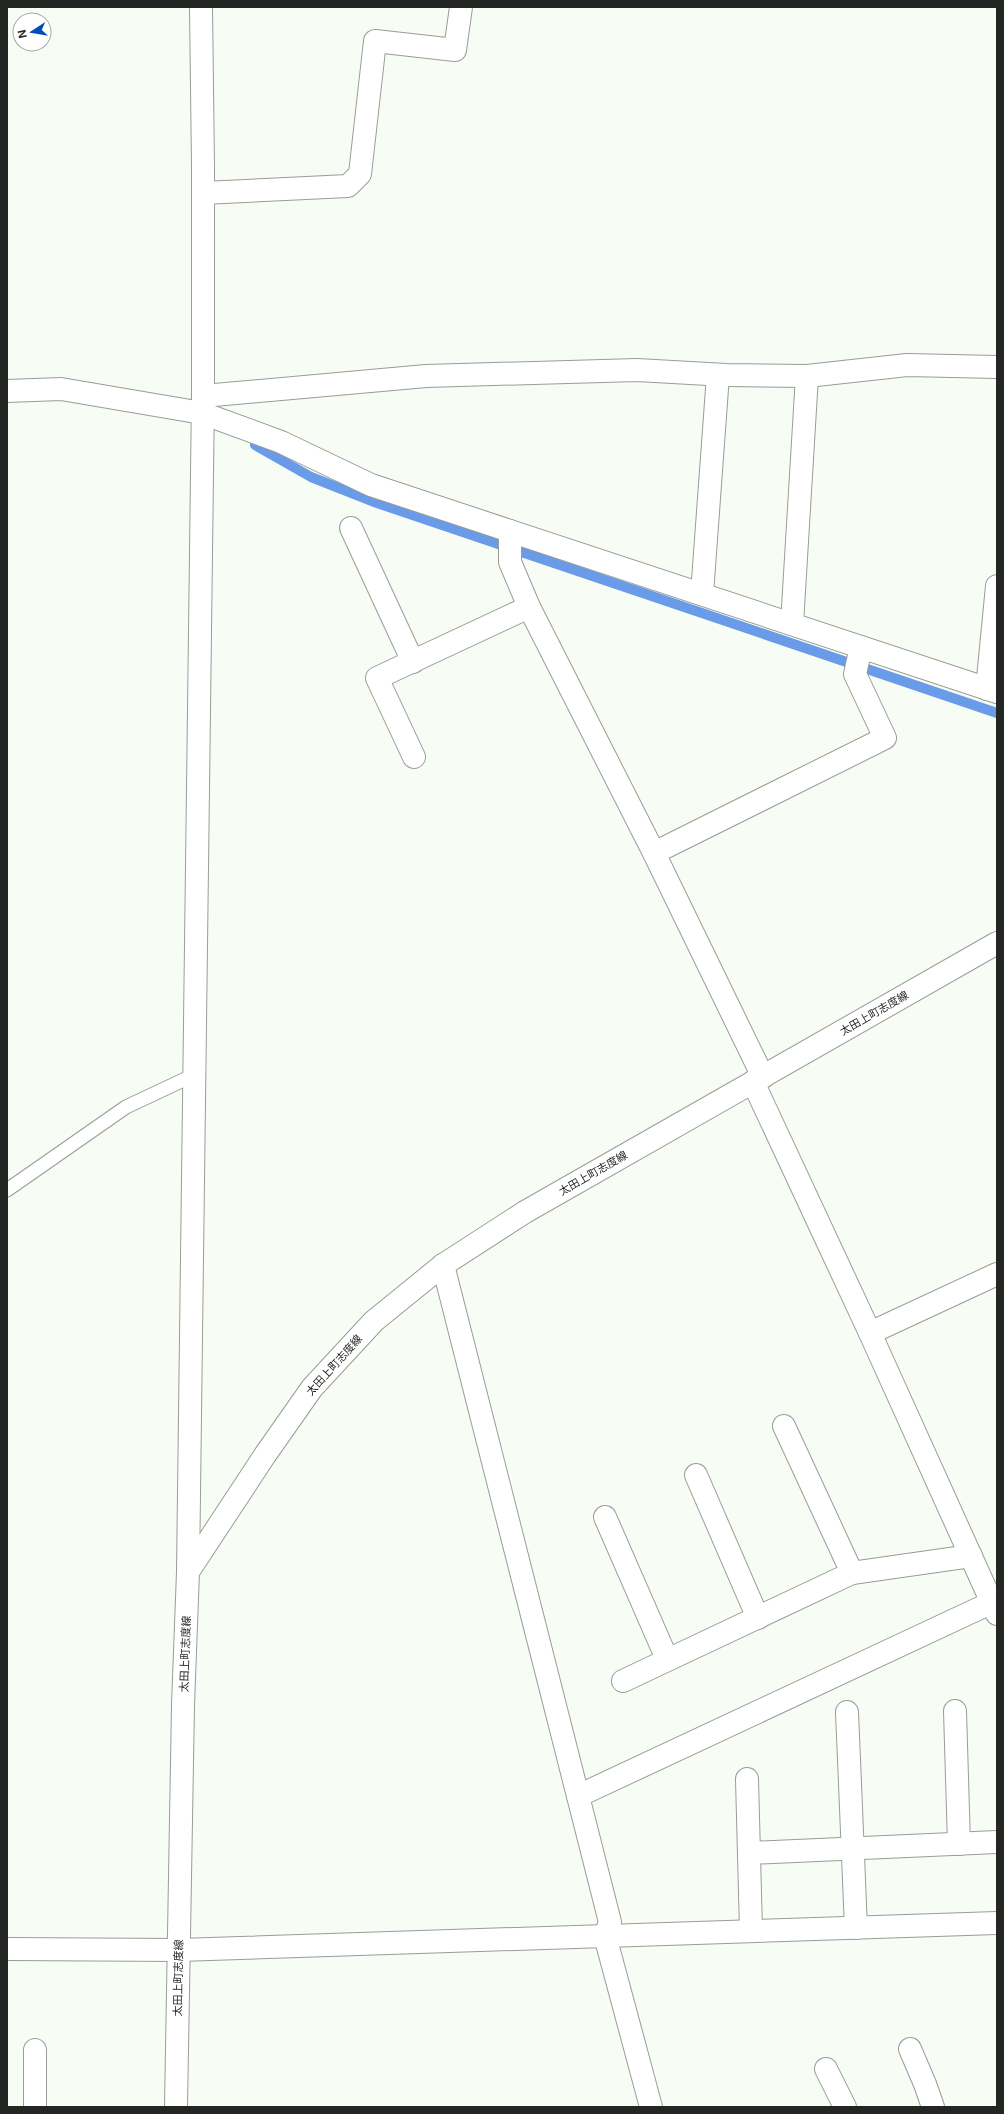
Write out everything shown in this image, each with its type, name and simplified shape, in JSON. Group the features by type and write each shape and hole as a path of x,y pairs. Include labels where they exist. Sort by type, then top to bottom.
{"street":[{"path":"188,1572 202,405 203,193 201,7"},
{"path":"203,193 348,186 360,174 375,42 455,50 461,7"},
{"path":"7,391 61,389 202,405 426,376 637,370 718,375 807,376 907,365 997,367"},
{"path":"702,594 718,375"},
{"path":"792,624 807,376"},
{"path":"202,405 371,485 992,690 997,586"},
{"path":"351,528 413,662"},
{"path":"510,530 510,562 529,607 654,853 758,1079 870,1333 971,1556 995,1605 578,1796"},
{"path":"414,757 377,678 529,607"},
{"path":"654,853 885,738 855,674 861,647"},
{"name":"太田上町志度線","path":"176,2107 183,1705 188,1572 265,1455 312,1388 374,1321 442,1265 525,1212 997,943"},
{"path":"442,1265 610,1922 605,1936 651,2107"},
{"path":"870,1333 997,1274"},
{"path":"784,1426 852,1573"},
{"path":"696,1475 758,1618"},
{"path":"605,1517 667,1659"},
{"path":"623,1681 852,1573 971,1556"},
{"path":"955,1711 959,1844"},
{"path":"847,1712 856,1928"},
{"path":"747,1779 751,1931"},
{"path":"749,1853 997,1842"},
{"path":"7,1949 179,1950 997,1923"},
{"path":"910,2049 933,2107"},
{"path":"35,2050 35,2107"},
{"path":"826,2069 845,2107"}],"lane":[{"path":"7,1190 126,1107 194,1075"}],"waterway":[{"path":"255,445 311,477 377,503 997,713"}]}
